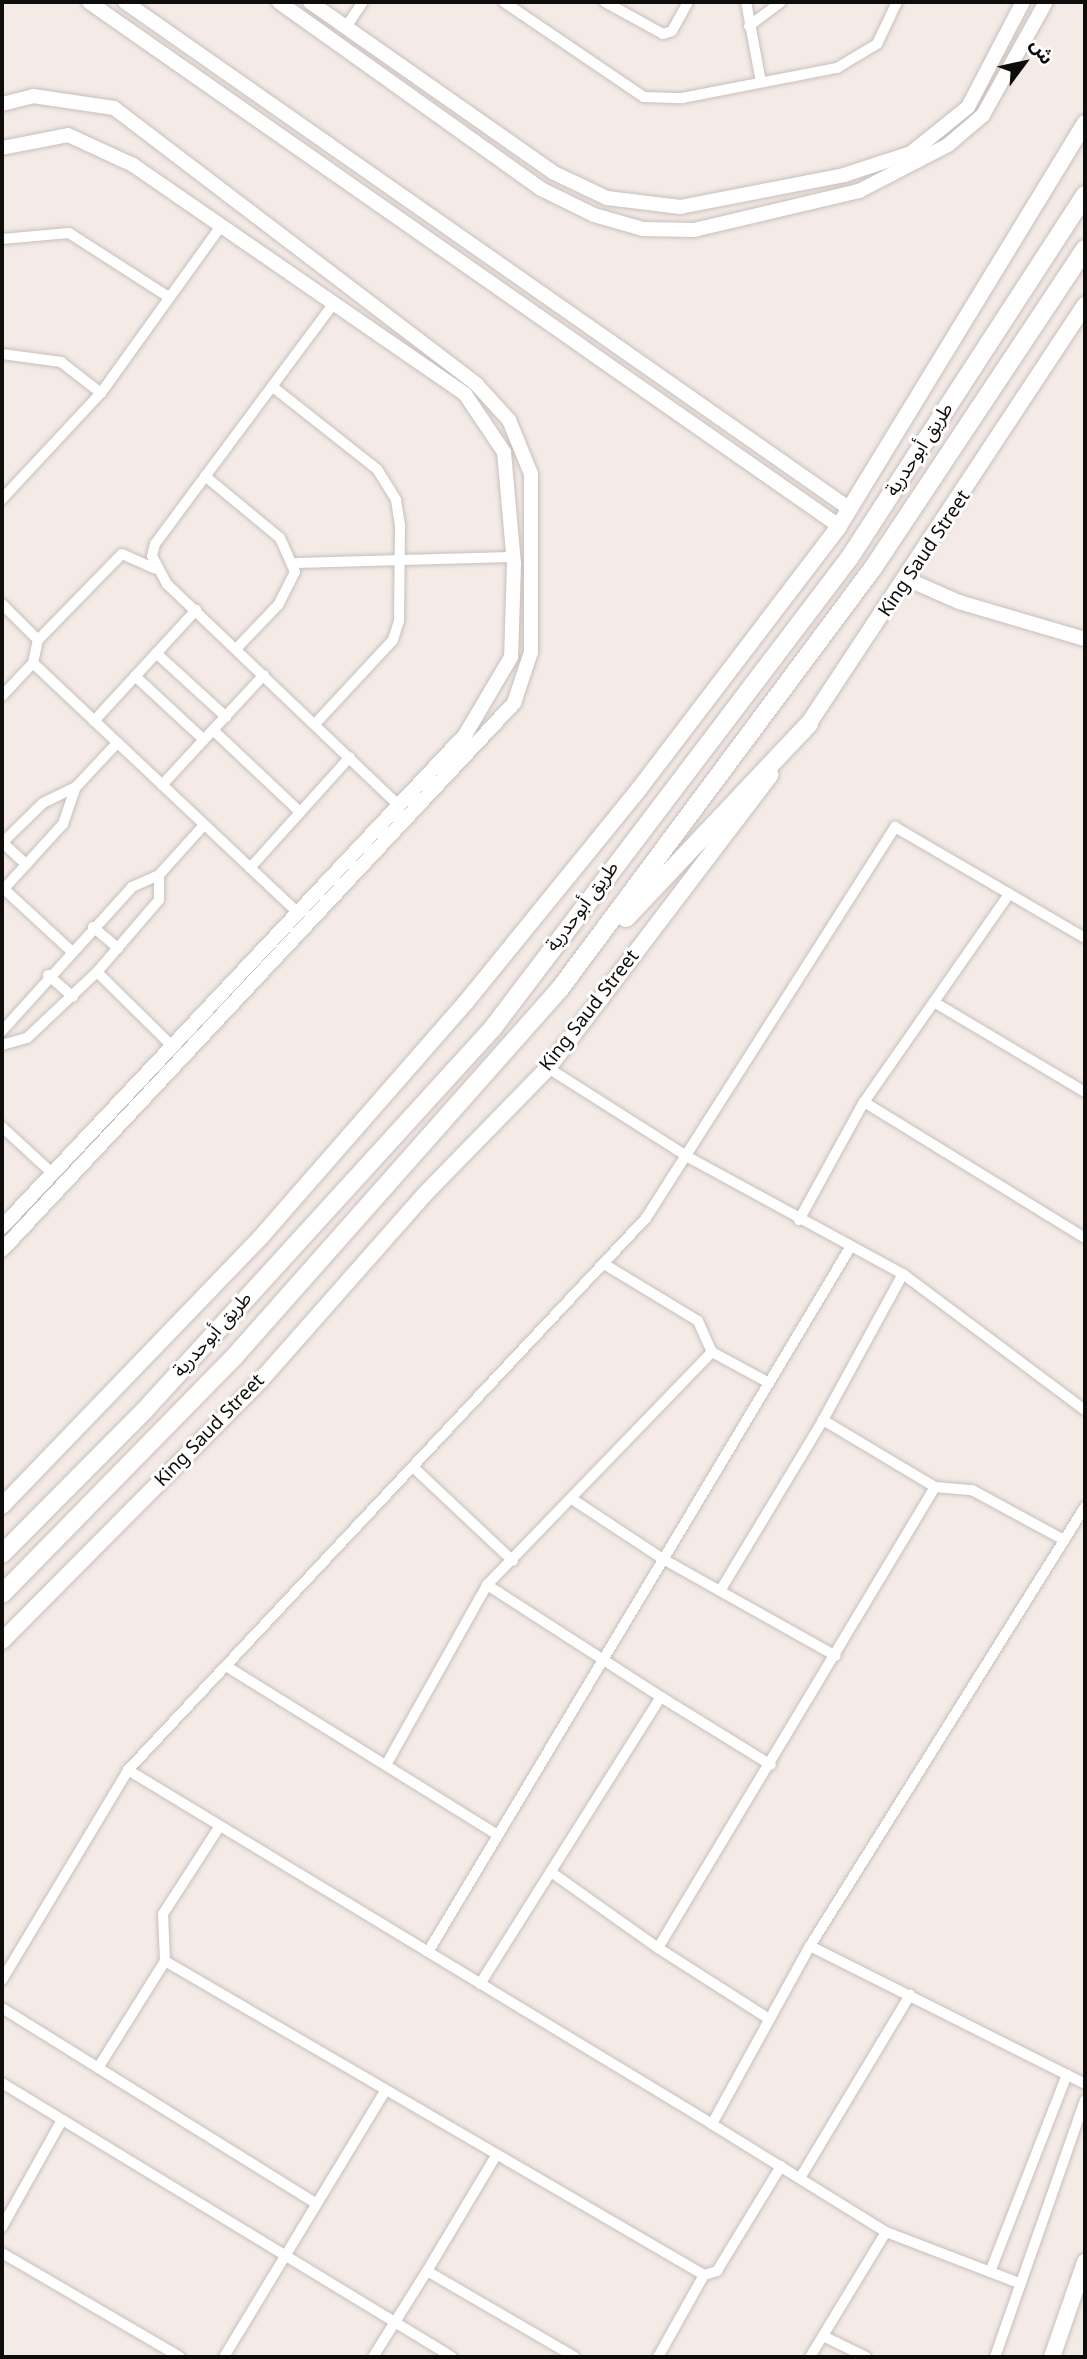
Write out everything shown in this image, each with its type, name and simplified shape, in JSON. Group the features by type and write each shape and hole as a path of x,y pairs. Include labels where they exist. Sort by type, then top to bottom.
{"highway":[{"name":"طريق أبوحدرية","path":"2,1554 144,1411 492,1029 850,557 1085,195"},
{"name":"طريق أبوحدرية","path":"2,1594 235,1356 559,990 873,568 1085,249"},
{"path":"559,990 808,724"}],"main road":[{"path":"2,1506 260,1238 466,1002 839,526 1085,123"},
{"name":"King Saud Street","path":"2,1641 261,1380 422,1196 548,1068 808,724 909,580 1085,306"},
{"path":"1052,2357 1085,2262"}],"street":[{"path":"89,2 839,526"},
{"path":"125,2 849,509"},
{"path":"279,2 541,189 594,215 669,230 694,230 859,191 948,145 983,115 1046,2"},
{"path":"310,2 554,173 607,198 680,206 844,175 911,153 968,107 1023,2"},
{"path":"345,27 363,2"},
{"path":"606,2 663,34 672,31 688,2"},
{"path":"746,2 748,26 761,82"},
{"path":"748,26 781,2"},
{"path":"508,3 644,97 682,98 837,68 877,44 897,2"},
{"path":"2,104 33,96 114,107 477,385 509,420 531,474 531,652 514,704 2,1250"},
{"path":"2,148 68,135 133,165 465,394 491,425 509,471 514,557 511,657 494,695 465,735 296,911 2,1227"},
{"path":"2,499 101,393 167,296 221,226"},
{"path":"2,239 69,233 167,296"},
{"path":"156,569 155,544 334,303"},
{"path":"2,354 61,362 101,393"},
{"path":"273,387 388,482 402,559 393,640 316,723"},
{"path":"205,476 280,538 293,563 289,590 236,649"},
{"path":"2,696 33,663 38,640 122,554 156,569 195,610 316,723 397,804"},
{"path":"293,563 514,557"},
{"path":"909,580 959,602 1085,639"},
{"path":"2,604 38,640"},
{"path":"94,721 195,610"},
{"path":"156,653 226,716"},
{"path":"33,663 296,911"},
{"path":"162,785 264,675"},
{"path":"135,676 204,740"},
{"path":"213,730 300,812"},
{"path":"26,864 2,842 43,803 76,787 117,743"},
{"path":"250,868 350,757"},
{"path":"70,950 3,890 63,824 76,787"},
{"path":"2,1031 70,950 139,881 159,875 204,825"},
{"path":"2,1980 128,1770 646,1218 688,1157 895,827 1085,938"},
{"path":"2,1045 27,1038 97,972 159,900 159,875"},
{"path":"799,1220 864,1102 1009,894"},
{"path":"93,927 118,948"},
{"path":"97,972 171,1045"},
{"path":"48,975 72,997"},
{"path":"934,1002 1085,1092"},
{"path":"548,1068 688,1157 799,1220 903,1274 1085,1410"},
{"path":"864,1102 1085,1238"},
{"path":"2,1128 52,1173"},
{"path":"428,1952 851,1246"},
{"path":"604,1264 698,1321 712,1352 769,1383"},
{"path":"720,1591 823,1420 903,1274"},
{"path":"386,1765 488,1585 575,1501 712,1352"},
{"path":"823,1420 935,1487 972,1490 1064,1540"},
{"path":"413,1467 513,1561"},
{"path":"658,1948 771,1765 935,1487"},
{"path":"575,1501 663,1559 836,1656"},
{"path":"712,2124 810,1946 1085,1507"},
{"path":"488,1585 601,1663 771,1765"},
{"path":"226,1666 498,1835"},
{"path":"481,1984 661,1697"},
{"path":"128,1770 886,2232 1019,2283"},
{"path":"98,2068 165,1961 163,1914 220,1826"},
{"path":"551,1872 658,1948 769,2019"},
{"path":"810,1946 1085,2084"},
{"path":"165,1961 704,2275 717,2272 780,2166"},
{"path":"800,2178 910,1996"},
{"path":"2,2008 315,2203"},
{"path":"990,2272 1067,2075"},
{"path":"2,2083 452,2357"},
{"path":"224,2357 282,2255 386,2090"},
{"path":"995,2357 1085,2100"},
{"path":"2,2227 62,2120"},
{"path":"373,2357 496,2154"},
{"path":"810,2357 886,2232"},
{"path":"2,2253 180,2357"},
{"path":"427,2271 575,2357"},
{"path":"658,2357 704,2275"},
{"path":"823,2336 865,2357"}]}
